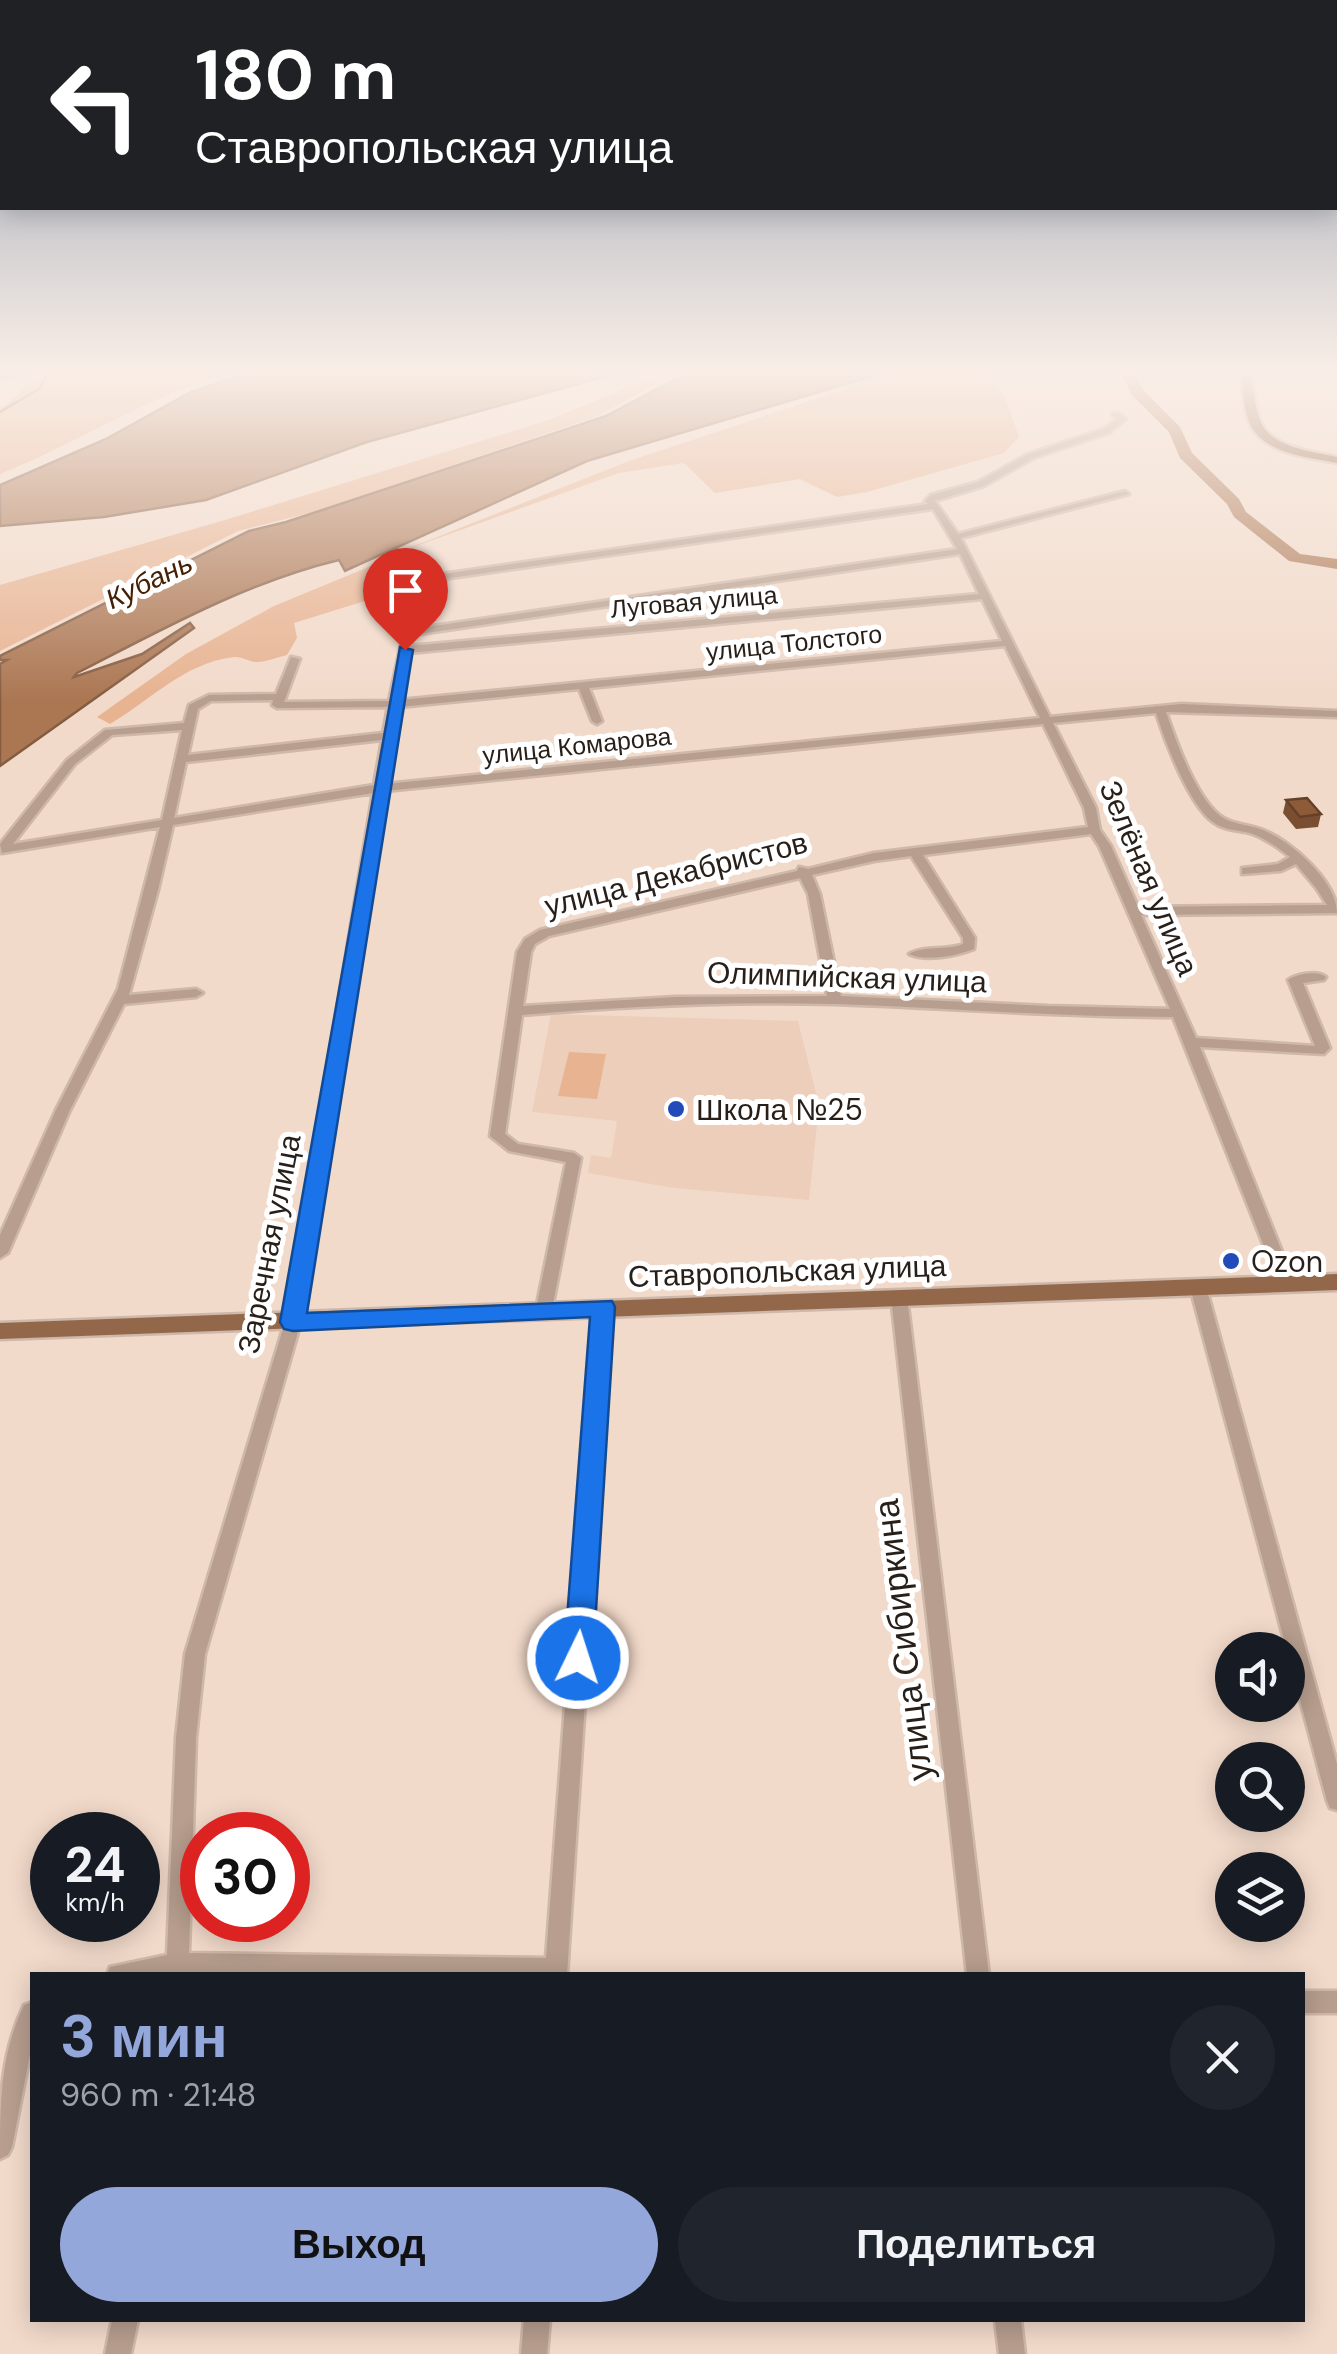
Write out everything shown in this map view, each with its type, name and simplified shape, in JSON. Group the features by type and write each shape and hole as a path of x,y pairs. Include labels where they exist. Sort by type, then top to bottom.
{"main road":[{"name":"Ставропольская улица","path":"0,1331 1337,1282"}],"street":[{"path":"935,506 930,500 934,497 984,482"},
{"path":"956,537 1125,494"},
{"name":"Зелёная улица","path":"935,506 956,537 1090,808 1094,830 1106,846 1190,1042 1287,1284"},
{"name":"Заречная улица","path":"178,1970 186,1738 195,1654 293,1322 388,736 418,580 935,506"},
{"path":"411,632 963,551"},
{"name":"Луговая улица","path":"405,650 986,596"},
{"name":"улица Толстого","path":"280,697 276,705 396,704 1009,643"},
{"path":"0,1253 63,1110 120,1000 152,890 186,726 198,701 280,697 295,659"},
{"path":"583,686 597,721"},
{"path":"1133,911 1336,909 1327,891 1297,858 1261,833 1212,816 1180,759 1160,709"},
{"name":"улица Комарова","path":"1,851 380,788 1160,709 1337,714"},
{"path":"1,851 72,762 110,732 186,726"},
{"path":"180,759 388,736"},
{"name":"улица Декабристов","path":"544,1309 574,1158 514,1148 497,1136 524,952 530,942 544,933 803,870 1094,830"},
{"path":"915,852 969,938 969,946 957,951 916,954"},
{"path":"1246,870 1281,867 1297,858"},
{"path":"803,870 814,894 835,1000"},
{"path":"1190,1042 1319,1051 1323,1048 1295,980 1319,977"},
{"path":"120,1000 196,993"},
{"name":"Олимпийская улица","path":"517,1011 676,999 835,1000 1090,1014 1177,1013"},
{"path":"1198,1287 1337,1800"},
{"name":"улица Сибиркина","path":"899,1297 978,1972"},
{"path":"178,1970 556,1972 603,1307"},
{"path":"1305,2002 1337,2002"},
{"path":"0,2147 30,2017"},
{"path":"118,2354 125,2322"},
{"path":"534,2354 537,2322"},
{"path":"1008,2322 1012,2354"}],"shaded area":[{"path":"7,482 256,482 206,500 104,517 0,526 0,485"},
{"path":"349,482 404,482 321,510 238,531 0,651 0,585"},
{"name":"Кубань","path":"407,482 541,482 345,571 339,560 271,581 77,673 74,677 142,654 190,623 194,628 0,766 0,664 7,660 0,660 0,656 249,531"},
{"path":"576,482 594,482 402,551"},
{"path":"703,482 783,482 715,493"},
{"path":"806,482 903,482 867,492 837,497"},
{"path":"371,566 368,600 294,623 297,638 287,655 261,662 237,657 216,661 184,675 110,724 97,717 186,654 274,606"},
{"name":"Школа №25","path":"551,1014 798,1021 819,1105 809,1200 674,1188 588,1173 591,1155 611,1158 617,1121 532,1112"},
{"path":"569,1052 606,1054 597,1099 558,1096"}],"building":[{"path":"1307,798 1321,814 1300,817 1286,800"}],"waterway":[{"path":"1213,482 1234,502 1239,514 1295,558 1337,564"}],"place":[{"name":"Школа №25","path":"676,1109"},
{"name":"Ozon","path":"1231,1261"}],"route":[{"path":"405,650 293,1322 603,1307 578,1658"}]}
